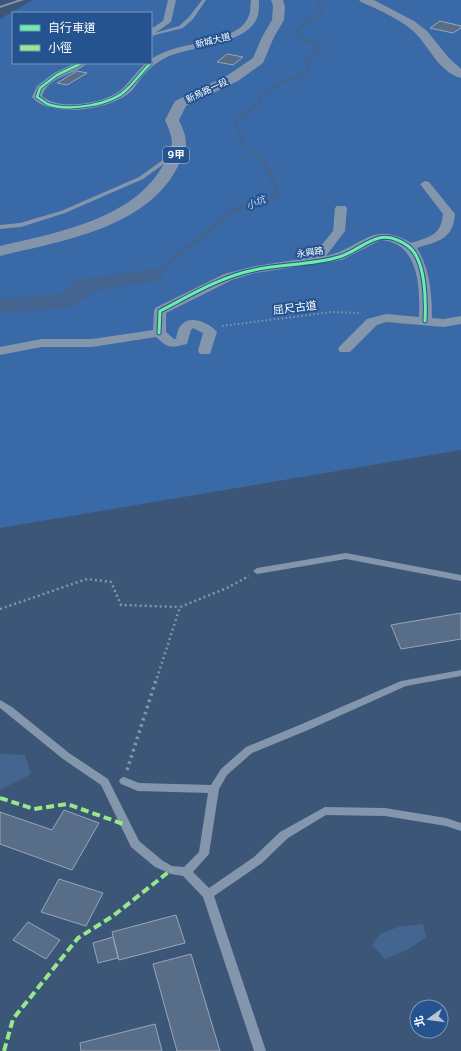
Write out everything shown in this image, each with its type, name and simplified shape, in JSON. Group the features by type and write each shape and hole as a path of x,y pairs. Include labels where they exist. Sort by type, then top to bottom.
{"main road":[{"name":"新烏路一段","path":"0,251 85,229 125,212 156,189 172,167 179,143 172,120 180,104 233,78 259,60 268,37 278,20 279,6 277,0"},
{"path":"365,0 412,24 424,35 444,61 455,71 461,74"}],"street":[{"path":"152,33 167,22 172,0"},
{"name":"新城大道","path":"152,62 156,58 182,49 235,36 250,22 256,10 255,0"},
{"name":"新城大道","path":"80,64 57,75 40,88 37,97 50,105 71,107 92,105 109,101 126,91 141,72 150,64"},
{"path":"425,184 449,214 448,226 437,238 409,247 412,250 422,275 426,304 425,321"},
{"path":"295,263 321,254 339,231 341,208"},
{"name":"永興路","path":"159,333 160,312 228,277 264,268 340,256 364,242 381,236 398,240 409,247"},
{"path":"345,349 372,322 386,318 444,323 461,320"},
{"path":"0,351 42,343 92,343 159,333 171,344 182,341 185,328 188,325 195,324 210,332 205,351"}],"lane":[{"path":"0,6 22,0"},
{"path":"152,34 181,27 191,18 204,0"},
{"path":"0,227 21,225 63,212 141,178 169,156 176,153"},
{"path":"257,571 346,556 461,578"},
{"path":"186,872 204,854 214,789 224,772 249,750 404,683 461,673"},
{"path":"0,704 9,709 66,756 105,782 136,844 159,864 171,870 186,872 208,894 260,1051"},
{"path":"124,781 138,786 214,789"},
{"path":"208,894 258,860 284,835 325,811 385,812 446,822 461,827"}],"path":[{"path":"0,609 87,579 111,582 121,606 180,607 227,588 257,571"},
{"path":"124,781 180,607"}],"shaded area":[{"path":"33,0 461,0 461,450 0,528 0,19 12,12 12,64 152,64 152,12 12,12"},
{"path":"0,754 25,755 31,774 0,790"},
{"path":"423,924 426,937 407,950 385,959 372,945 380,934 398,927"}],"building":[{"path":"440,21 461,26 461,28 453,33 430,28"},
{"path":"227,54 243,57 233,65 217,62"},
{"path":"77,71 87,73 67,85 57,83"},
{"path":"461,613 461,639 401,649 391,625"},
{"path":"64,810 99,823 72,870 0,844 0,812 52,830"},
{"path":"59,879 103,893 86,926 41,912"},
{"path":"176,915 185,943 119,960 112,932"},
{"path":"28,922 60,940 46,959 13,940"},
{"path":"113,937 118,958 98,963 93,943"},
{"path":"191,954 220,1051 177,1051 153,964"},
{"path":"155,1024 162,1051 81,1051 80,1043"}],"waterway":[{"name":"小坑","path":"268,170 266,164 245,146 235,122 260,102 263,93 287,80 307,73 310,55 323,46 298,37 298,29 323,11 316,0"},
{"name":"小坑","path":"152,276 233,211 262,203 278,193 268,169"},
{"name":"小坑","path":"0,306 66,301 87,285 152,276"}],"marked path":[{"path":"0,798 34,809 67,804 126,825"},
{"path":"4,1051 13,1019 78,938 113,916 171,870"}],"cycle path":[{"path":"80,64 57,75 40,88 37,97 50,105 71,107 92,105 109,101 126,91 141,72 150,64"},
{"path":"159,333 160,311 228,277 269,267 338,257 374,238 381,237 390,237 399,241 411,249 416,257 422,274 425,321"}]}
